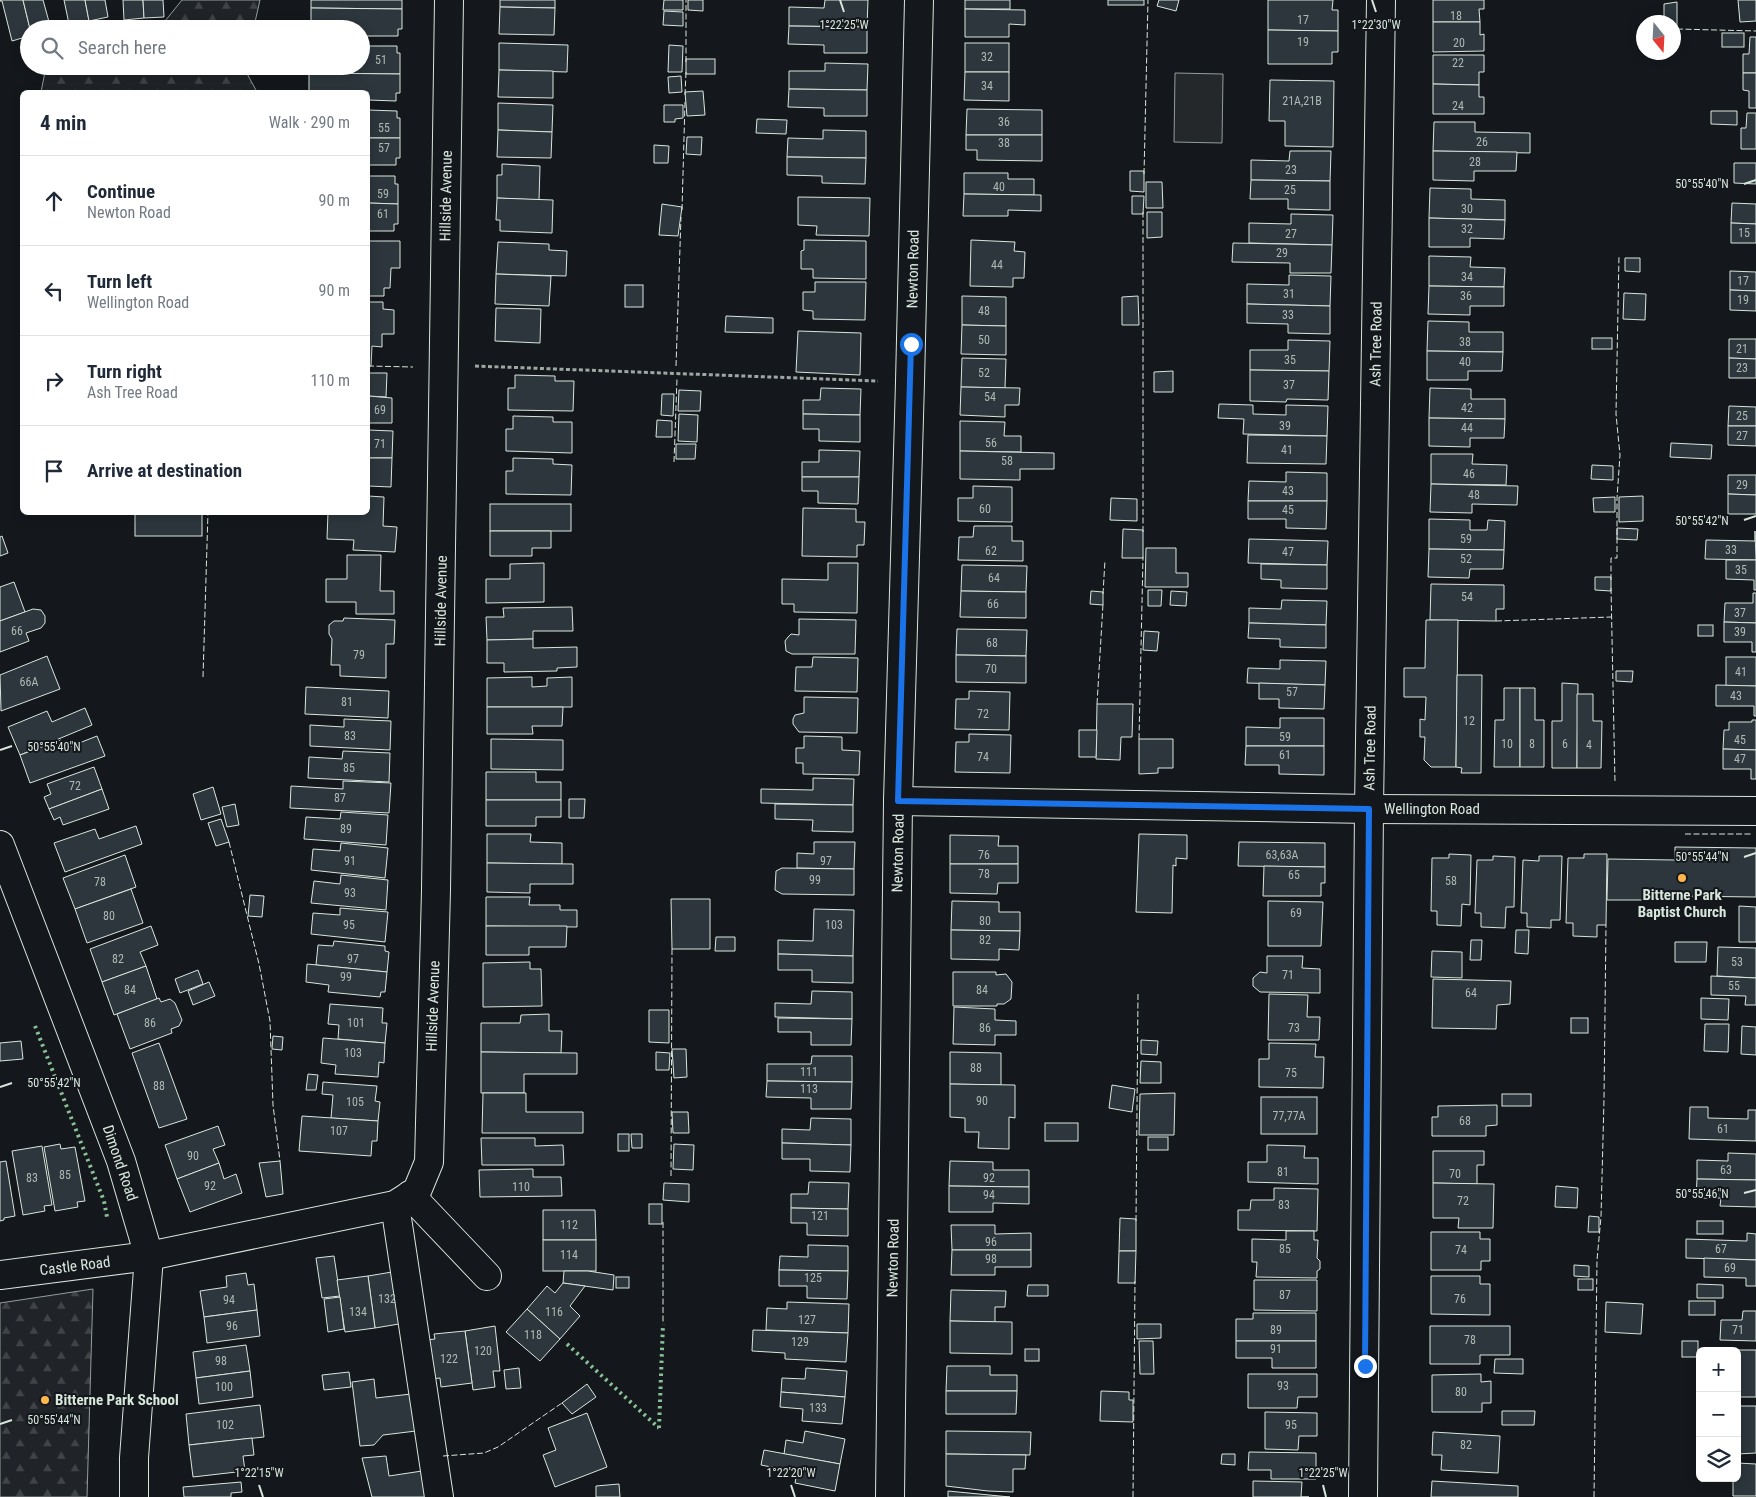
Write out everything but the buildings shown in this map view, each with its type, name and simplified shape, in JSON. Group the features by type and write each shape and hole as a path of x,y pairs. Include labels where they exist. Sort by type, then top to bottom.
{"street":[{"name":"Hillside Avenue","path":"402,1200 417,1191 429,1162 436,880 449,0"},
{"name":"Newton Road","path":"890,1497 898,801 910,382 918,0"},
{"name":"Ash Tree Road","path":"1363,1497 1369,809 1381,0"},
{"name":"Wellington Road","path":"898,801 1369,809 1756,811"},
{"name":"Dimond Road","path":"0,845 121,1161 149,1256 134,1449 134,1497"},
{"path":"149,1256 402,1200"},
{"path":"402,1200 487,1276"},
{"path":"402,1200 439,1497"},
{"name":"Castle Road","path":"0,1276 149,1256"}],"path":[{"path":"444,365 910,382"}],"green space":[{"path":"182,0 260,0 255,20 166,20"},
{"path":"44,75 248,75 256,90 41,90"},
{"name":"Bitterne Park School","path":"93,1289 87,1497 0,1497 0,1303"}],"shaded area":[{"path":"1175,73 1223,74 1222,143 1174,142"}],"hedge":[{"path":"35,1026 104,1201 107,1217"},
{"path":"659,1428 663,1324"},
{"path":"567,1344 659,1428"}],"fence":[{"path":"686,0 686,62"},
{"path":"1144,174 1148,0"},
{"path":"1681,29 1756,31"},
{"path":"685,95 686,72"},
{"path":"682,210 685,102"},
{"path":"1143,212 1143,532"},
{"path":"676,366 681,217"},
{"path":"1611,580 1611,558 1617,558 1617,498 1620,455 1616,414 1619,255"},
{"path":"370,366 413,367"},
{"path":"674,462 677,379"},
{"path":"203,677 208,515"},
{"path":"1139,739 1143,557"},
{"path":"1103,594 1105,560"},
{"path":"1611,588 1615,783"},
{"path":"1097,704 1103,604"},
{"path":"1496,621 1611,617"},
{"path":"1685,834 1752,834"},
{"path":"229,842 259,964 270,1021 273,1105 280,1161"},
{"path":"1594,1497 1597,1260 1601,1217 1606,925"},
{"path":"671,1176 672,949"},
{"path":"1136,1221 1138,994"},
{"path":"663,1222 663,1324"},
{"path":"1133,1497 1135,1281"},
{"path":"443,1456 484,1453 498,1447 562,1403"}],"place":[{"name":"Bitterne Park Baptist Church","path":"1682,878"},
{"name":"Bitterne Park School","path":"45,1400"}],"route":[{"path":"911,344 898,801 1369,809 1365,1366"}]}
